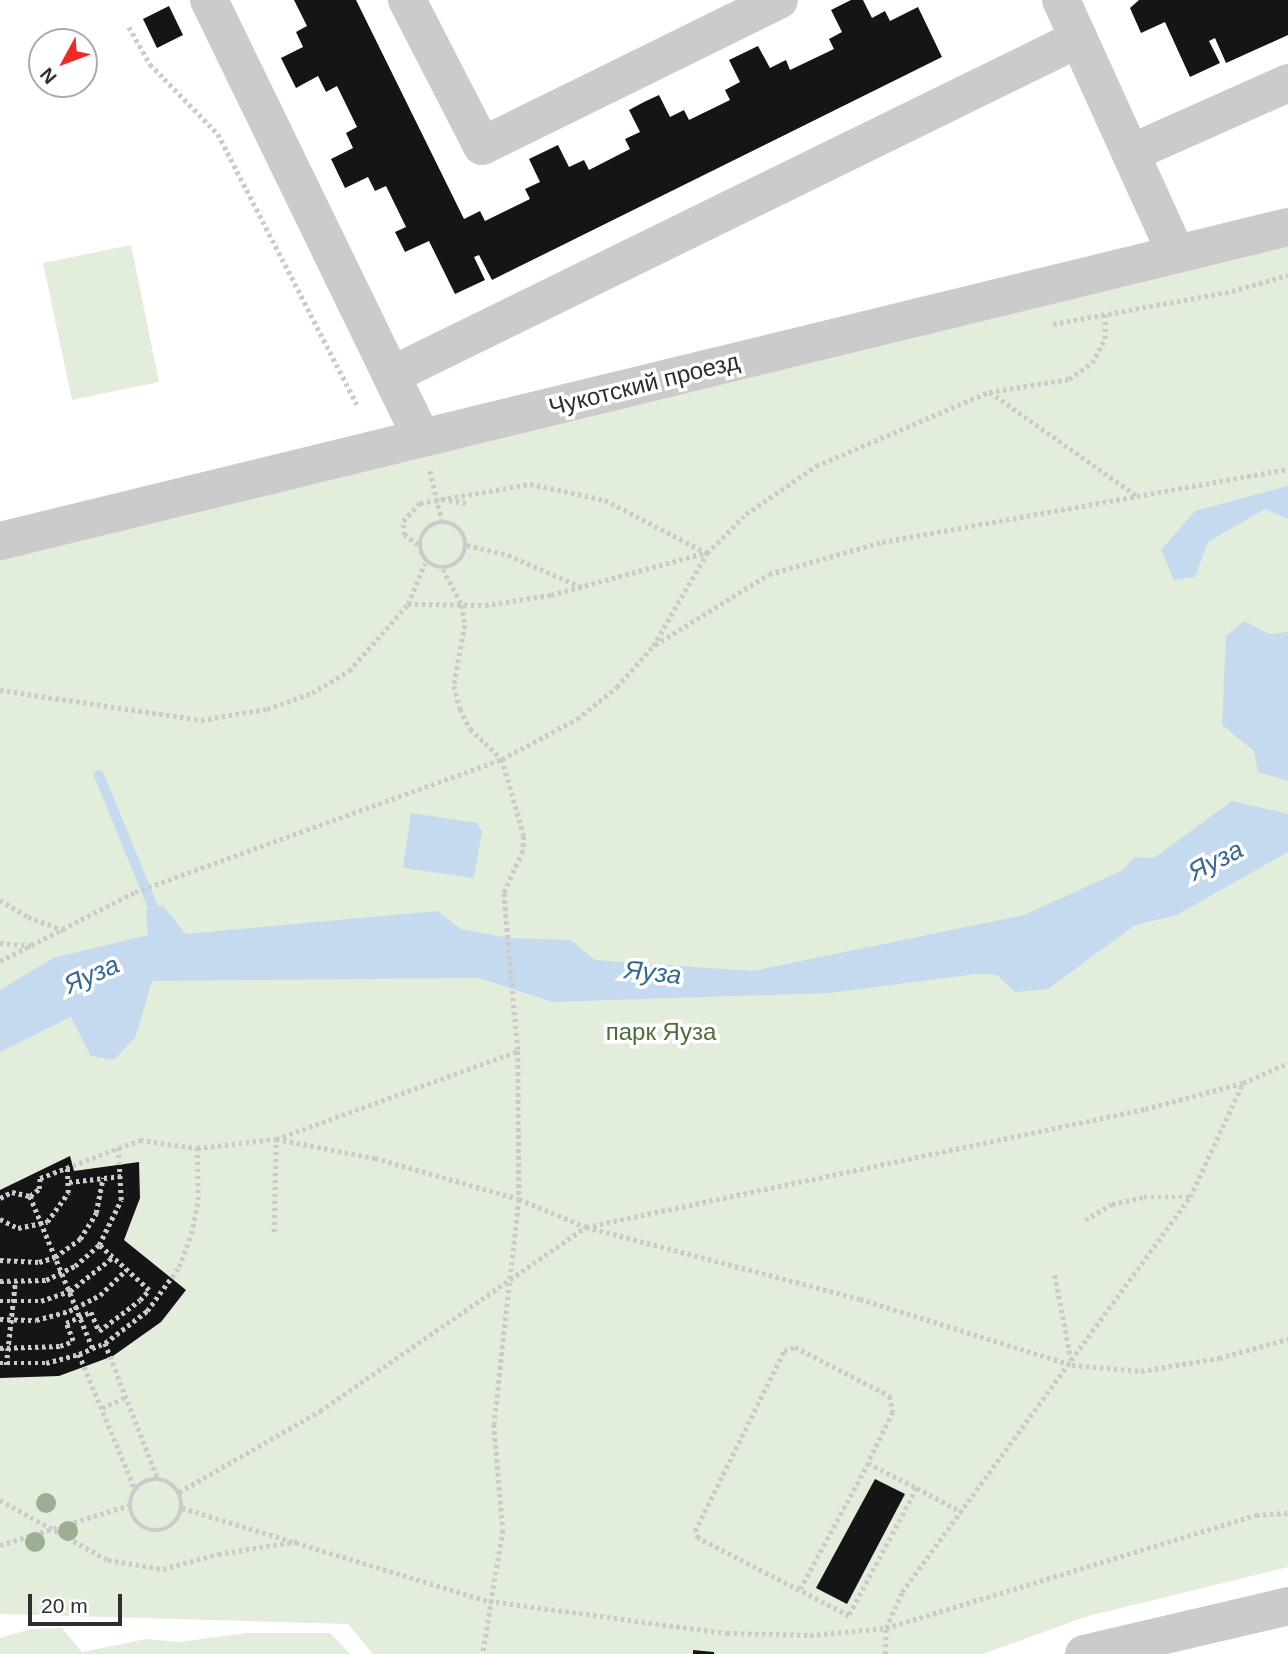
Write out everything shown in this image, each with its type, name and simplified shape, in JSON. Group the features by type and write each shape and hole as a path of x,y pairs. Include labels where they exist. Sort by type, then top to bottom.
{"street":[{"path":"209,0 421,437"},
{"path":"407,0 482,146 779,0"},
{"path":"1061,0 1176,254"},
{"path":"392,375 1079,39"},
{"path":"1131,153 1288,83"},
{"name":"Чукотский проезд","path":"0,541 1288,227"},
{"path":"1084,1654 1288,1606"}],"path":[{"path":"129,27 150,64 218,134 357,404"},
{"path":"0,961 33,947 135,892 502,759 577,719 617,687 653,646 707,553 746,514 816,466 989,392 1069,379 1092,363 1105,339 1105,312 1232,291 1288,275"},
{"path":"989,392 1136,496"},
{"path":"653,646 769,574 882,542 1288,469"},
{"path":"0,690 201,720 267,709 312,693 349,671 408,604 425,563 418,545 404,535 403,521 420,503 436,498 530,484 606,500 707,553"},
{"path":"436,498 466,503"},
{"path":"436,498 443,520"},
{"path":"418,545 425,528 443,520 460,527 467,545 460,562 443,569 425,563"},
{"path":"467,545 508,555 584,589"},
{"path":"408,604 462,605 584,589 707,553"},
{"path":"443,569 462,605 465,645 454,686 470,729 502,759 524,836 523,851 504,893 504,918 518,1051 519,1199 494,1424 503,1530 489,1601 483,1654"},
{"path":"0,900 28,917 64,930"},
{"path":"0,943 33,947"},
{"path":"30,1196 39,1189 40,1178 140,1140 197,1148 276,1139 518,1051"},
{"path":"179,1492 320,1411 586,1227 1145,1109 1243,1083 1288,1063"},
{"path":"885,1654 886,1628 902,1592 1072,1365 1190,1197 1243,1083"},
{"path":"276,1139 375,1158 519,1199 586,1227 860,1299 1072,1365 1141,1371 1219,1358 1288,1339"},
{"path":"274,1232 276,1139"},
{"path":"0,1281 15,1283 62,1274 99,1245 116,1215 122,1176 118,1147"},
{"path":"15,1283 8,1349 3,1364 46,1363 105,1343 147,1311 179,1267 198,1200 197,1148"},
{"path":"0,1219 18,1228 42,1225 64,1205 69,1182 67,1167"},
{"path":"69,1182 122,1176"},
{"path":"0,1259 23,1264 55,1257 90,1226 103,1178"},
{"path":"0,1198 12,1192 30,1196"},
{"path":"30,1196 93,1349"},
{"path":"1085,1220 1112,1204 1144,1197 1190,1197"},
{"path":"0,1348 45,1349 74,1341 66,1323 91,1312 99,1331 140,1300 149,1290 99,1245"},
{"path":"0,1301 41,1301 69,1291 113,1257"},
{"path":"0,1319 36,1320 76,1308 100,1295 126,1270"},
{"path":"1055,1276 1072,1365"},
{"path":"79,1354 135,1489 130,1506 136,1521 151,1530 168,1528 182,1508 179,1492 158,1479 105,1343"},
{"path":"800,1589 893,1412 890,1396 795,1347 784,1351 695,1531 698,1538 849,1616 917,1488"},
{"path":"101,1408 127,1397"},
{"path":"868,1463 962,1512"},
{"path":"135,1489 158,1479"},
{"path":"0,1500 108,1560 163,1569 218,1554 300,1541"},
{"path":"0,1545 49,1528 130,1506"},
{"path":"182,1508 300,1541 489,1601 727,1633 810,1634 886,1628 1255,1515 1288,1513"}],"green space":[{"path":"131,245 159,382 72,400 43,263"},
{"name":"парк Яуза","path":"1288,245 1288,1567 1088,1616 983,1654 373,1654 348,1624 0,1614 0,560 425,450"},
{"path":"62,1628 82,1652 146,1639 179,1642 246,1633 330,1633 350,1654 0,1654 0,1638 31,1629"}],"water":[{"path":"1288,486 1288,519 1265,509 1208,542 1195,577 1174,580 1161,550 1195,511"},
{"path":"1244,621 1269,634 1288,632 1288,781 1258,772 1254,751 1222,725 1226,636"},
{"name":"Яуза","path":"1232,801 1288,814 1288,852 1177,915 1135,925 1048,989 1015,992 997,975 976,974 829,993 553,1002 479,978 152,981 136,1036 114,1060 91,1056 71,1017 0,1052 0,990 53,958 148,935 146,910 153,907 163,906 186,934 437,911 461,929 509,938 571,940 595,960 752,971 1024,915 1123,870 1134,857 1154,858"},
{"path":"411,813 477,823 482,831 474,878 403,868"}],"building":[{"path":"294,0 356,0 464,219 480,211 485,221 530,199 525,189 540,182 529,159 558,145 569,167 584,160 589,170 630,149 625,139 640,132 629,110 644,102 659,95 670,117 684,110 689,120 730,100 725,90 740,82 729,60 758,46 770,68 786,60 790,70 834,49 829,39 842,32 831,10 851,0 863,0 872,18 885,11 890,21 918,7 942,57 492,280 479,255 474,257 485,280 455,294 429,241 405,252 395,232 406,227 386,186 375,191 368,177 345,188 331,159 353,148 346,133 357,127 337,86 326,92 318,76 296,88 281,58 303,47 296,32 307,26"},
{"path":"1139,0 1288,0 1288,35 1226,63 1215,38 1209,41 1220,63 1190,77 1165,22 1141,33 1130,8"},
{"path":"169,6 183,35 157,48 143,19"},
{"path":"70,1156 74,1171 139,1162 140,1198 124,1240 186,1290 161,1322 113,1356 59,1376 0,1378 0,1190"},
{"path":"875,1479 905,1494 847,1604 816,1588"},
{"path":"693,1650 714,1652 714,1654 693,1654"}],"waterway":[{"path":"99,775 153,907"}]}
